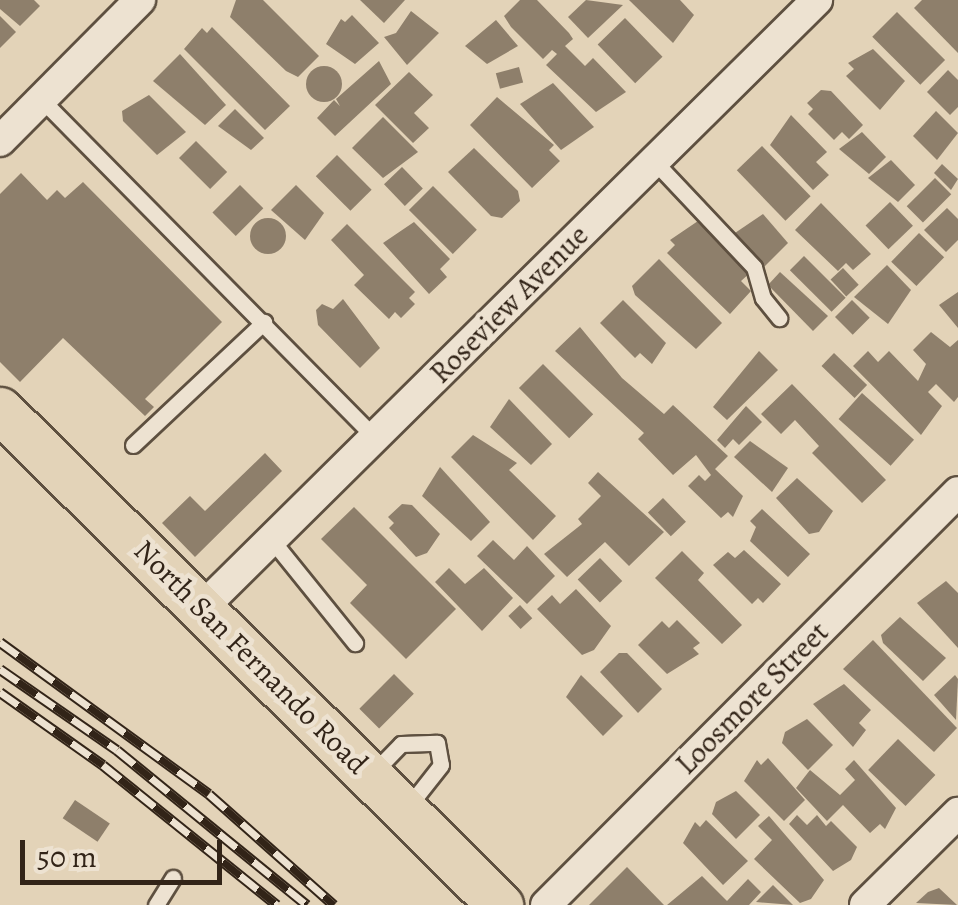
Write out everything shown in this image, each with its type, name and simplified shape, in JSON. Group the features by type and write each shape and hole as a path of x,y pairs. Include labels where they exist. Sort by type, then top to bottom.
{"main road":[{"name":"North San Fernando Road","path":"0,410 500,905"}],"street":[{"path":"0,141 140,0"},
{"name":"Roseview Avenue","path":"202,608 817,0"},
{"name":"Loosmore Street","path":"546,905 958,492"},
{"path":"865,905 958,813"}],"lane":[{"path":"41,99 374,437"},
{"path":"654,161 754,267 763,298 779,318"},
{"path":"133,445 264,322"},
{"path":"271,539 354,643"},
{"path":"370,776 401,744 437,743 440,765 406,810"},
{"path":"156,905 173,878"}],"building":[{"path":"0,0 34,0 40,6 20,26 0,9"},
{"path":"236,0 263,0 319,56 298,77 286,71 230,17"},
{"path":"360,0 405,0 384,23"},
{"path":"520,0 537,0 573,39 565,46 585,66 593,58 626,92 596,112 546,65 557,54 552,50 543,59 511,27 504,16"},
{"path":"586,0 623,5 588,38 568,17"},
{"path":"629,0 680,0 694,15 673,43"},
{"path":"922,0 958,0 958,53 914,8"},
{"path":"411,11 439,33 407,65 384,37 396,33"},
{"path":"897,12 945,60 920,85 872,37"},
{"path":"352,15 379,43 355,64 326,44 341,19 345,22"},
{"path":"0,16 16,32 0,48"},
{"path":"625,18 663,57 635,83 598,44"},
{"path":"496,20 518,46 487,64 465,46"},
{"path":"212,27 290,106 265,130 184,49 202,28 207,33"},
{"path":"873,49 905,81 880,110 846,76 854,69 848,63"},
{"path":"180,54 226,105 205,125 153,81"},
{"path":"379,61 391,84 335,136 317,118 334,100 340,106 336,99"},
{"path":"324,66 336,72 342,84 336,96 324,102 312,96 306,84 312,72"},
{"path":"519,67 523,82 500,89 496,73"},
{"path":"948,70 958,80 958,107 950,115 927,92"},
{"path":"409,72 433,95 414,113 429,128 413,143 375,105"},
{"path":"553,83 594,127 561,150 520,104"},
{"path":"821,90 831,91 863,125 849,139 842,132 834,140 808,114 813,109 807,103"},
{"path":"149,95 186,132 157,155 123,121 122,111"},
{"path":"497,97 554,145 549,150 560,161 532,188 470,125"},
{"path":"235,109 264,138 251,150 218,126"},
{"path":"936,111 958,133 937,160 913,136"},
{"path":"791,115 827,152 816,162 829,175 813,190 770,145"},
{"path":"383,117 418,152 383,178 352,148"},
{"path":"862,132 886,157 869,174 839,149"},
{"path":"196,141 227,172 210,189 179,158"},
{"path":"762,146 811,196 785,221 737,170"},
{"path":"474,148 518,191 520,201 502,218 491,216 448,172"},
{"path":"337,155 372,190 350,211 316,176"},
{"path":"891,160 915,185 898,202 868,178"},
{"path":"942,164 958,179 951,190 934,173"},
{"path":"402,167 423,189 405,206 384,184"},
{"path":"21,173 47,200 57,190 65,198 83,182 222,322 145,399 154,407 145,416 63,338 20,382 0,362 0,194"},
{"path":"935,178 951,194 923,223 907,206"},
{"path":"240,185 263,208 236,236 212,213"},
{"path":"296,185 324,213 305,240 271,210"},
{"path":"433,186 477,230 453,254 409,210"},
{"path":"890,202 913,226 888,249 866,226"},
{"path":"821,203 871,254 853,270 846,263 838,271 795,230"},
{"path":"947,208 958,219 958,240 946,252 924,230"},
{"path":"763,214 788,243 763,268 732,235"},
{"path":"268,218 281,223 286,236 281,249 268,254 255,249 250,236 255,223"},
{"path":"698,221 751,272 741,281 751,291 730,314 667,253 675,245 670,240"},
{"path":"414,222 450,259 440,269 447,277 429,294 383,243"},
{"path":"347,224 415,292 409,298 415,304 401,318 395,312 389,319 354,285 364,275 331,240"},
{"path":"919,233 944,257 916,286 891,262"},
{"path":"804,256 846,298 832,312 790,270"},
{"path":"659,259 722,323 696,349 635,295 632,286"},
{"path":"887,265 911,290 888,324 854,297"},
{"path":"843,268 859,285 846,296 831,280"},
{"path":"780,272 828,316 813,331 768,285"},
{"path":"958,292 958,328 939,305"},
{"path":"343,299 380,348 360,368 318,325 316,310 322,304 333,309"},
{"path":"623,300 666,343 652,364 640,353 635,358 600,323"},
{"path":"852,300 870,318 853,335 835,317"},
{"path":"580,327 622,378 664,414 673,405 728,456 715,469 743,496 733,517 728,512 721,518 688,486 699,475 705,481 711,475 696,455 673,475 638,439 644,433 555,351"},
{"path":"931,332 950,347 958,340 958,397 954,402 936,384 928,392 942,406 921,435 853,366 868,351 878,362 889,351 918,381 926,364 913,350"},
{"path":"759,351 778,370 727,420 713,407"},
{"path":"834,353 867,385 855,398 821,366"},
{"path":"543,364 593,414 569,438 519,388"},
{"path":"792,384 886,480 862,503 812,453 819,446 795,420 781,434 761,414"},
{"path":"862,393 914,440 891,466 839,419"},
{"path":"509,399 552,444 531,465 490,427"},
{"path":"746,406 762,422 739,445 733,439 725,448 717,440"},
{"path":"473,435 517,463 509,470 556,516 533,540 451,457"},
{"path":"750,441 788,468 772,492 734,457"},
{"path":"265,453 282,471 195,557 162,523 190,496 205,511"},
{"path":"440,467 490,522 471,541 422,496"},
{"path":"598,472 664,532 629,566 605,542 567,577 544,554 582,524 578,519 601,496 588,483"},
{"path":"797,478 833,511 819,532 809,534 776,498"},
{"path":"663,498 686,522 671,536 648,513"},
{"path":"402,504 412,505 440,534 427,553 416,557 389,528 394,523 388,517"},
{"path":"354,507 456,609 406,659 350,603 367,585 321,539"},
{"path":"762,509 810,554 788,577 750,541 756,527 750,521"},
{"path":"493,540 514,560 527,546 555,576 527,604 477,556"},
{"path":"744,550 781,584 763,603 758,598 752,604 713,565 728,552 735,558"},
{"path":"682,551 704,573 698,580 742,625 722,644 655,578"},
{"path":"600,558 622,581 600,603 578,580"},
{"path":"449,568 465,584 484,568 513,598 482,631 435,582"},
{"path":"946,581 958,593 958,648 917,603"},
{"path":"576,589 611,626 594,650 582,655 537,609 552,595 560,604"},
{"path":"520,605 532,618 521,629 508,616"},
{"path":"900,617 946,658 923,681 883,643 881,635"},
{"path":"677,620 700,643 693,648 699,654 667,674 638,645 662,621 669,628"},
{"path":"873,640 957,728 934,752 843,669"},
{"path":"619,653 627,653 662,689 638,713 600,672"},
{"path":"394,674 414,694 379,728 359,709"},
{"path":"581,675 623,716 603,736 566,697"},
{"path":"955,675 958,679 956,720 934,695"},
{"path":"844,684 871,710 859,723 866,730 853,747 813,704"},
{"path":"807,719 833,745 808,770 782,743 785,732"},
{"path":"898,739 935,775 906,806 868,770"},
{"path":"768,758 805,800 784,821 744,781 757,760 761,765"},
{"path":"854,760 896,808 885,829 880,824 870,833 843,805 827,821 796,788 810,770 840,795 855,780 845,769"},
{"path":"736,791 760,815 736,839 712,814 716,802"},
{"path":"75,800 110,823 98,842 63,818"},
{"path":"797,815 807,825 817,815 826,826 831,821 857,847 851,860 833,871 789,824"},
{"path":"769,816 824,880 811,899 800,903 754,859 772,840 758,826"},
{"path":"706,820 748,861 723,885 683,843 695,822 700,827"},
{"path":"627,867 664,905 589,905"},
{"path":"702,876 727,901 748,879 761,892 749,905 667,905"},
{"path":"773,885 793,905 756,902"},
{"path":"939,888 957,905 916,903 928,892"}],"railway":[{"path":"0,642 209,794 334,905"},
{"path":"0,669 117,750 307,905"},
{"path":"0,692 103,765 277,905"}]}
